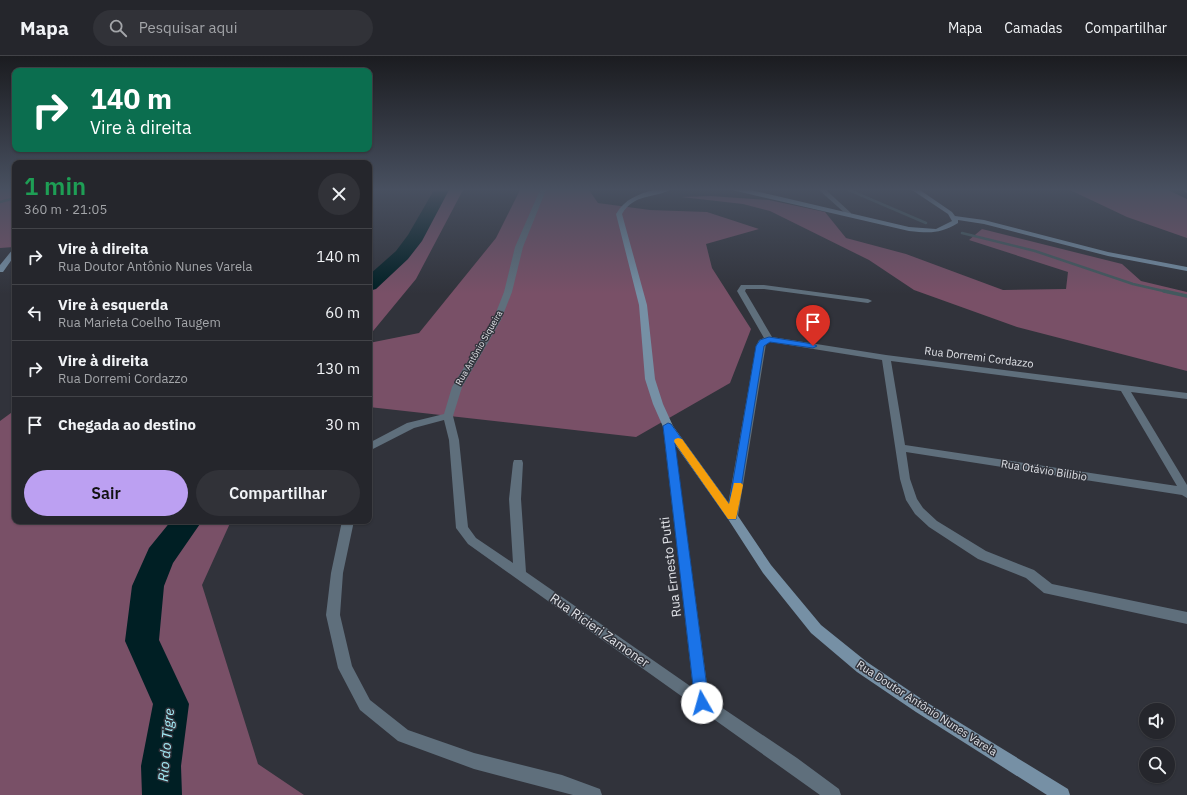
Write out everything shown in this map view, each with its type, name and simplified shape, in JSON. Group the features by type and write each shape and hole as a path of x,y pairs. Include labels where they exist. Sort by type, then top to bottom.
{"street":[{"name":"Rua Antônio Siqueira","path":"448,416 457,387 497,320 508,292 519,246 528,224"},
{"name":"Rua Doutor Antônio Nunes Varela","path":"622,224 643,305 650,379 658,404 668,426 732,516 767,569 816,629 862,667 1062,795"},
{"path":"891,224 909,229 928,231 944,229 952,224"},
{"path":"994,224 1108,254 1187,269"},
{"path":"0,270 12,254"},
{"path":"732,516 760,346 762,342 769,339 741,291 744,287 764,287 868,301"},
{"name":"Rua Dorremi Cordazzo","path":"769,339 886,358 1187,396"},
{"path":"886,358 905,479 912,500 920,511 934,524 982,555 1030,574 1049,589 1187,618"},
{"path":"1124,388 1187,492"},
{"path":"372,445 411,425 448,416"},
{"name":"Rua Ricieri Zamoner","path":"448,416 454,440 462,528 472,541 702,703 792,764 833,795"},
{"name":"Rua Ernesto Putti","path":"668,426 702,703"},
{"name":"Rua Otávio Bilibio","path":"901,448 1187,492"},
{"path":"518,463 515,499 520,574"},
{"path":"347,524 337,573 333,615 346,668 365,705 403,736 474,761 562,783 594,795"}],"shaded area":[{"path":"0,224 12,224 12,247 0,248"},
{"path":"416,224 445,224 416,279 372,332 372,275 393,257"},
{"path":"503,224 745,224 759,229 706,244 712,268 751,329 730,383 636,437 372,407 372,342 419,333 496,238"},
{"path":"797,224 835,224 846,238 906,254 1003,290 1066,289 1068,272 969,240 982,229 1122,264 1141,281 1187,292 1187,371 1017,327 914,290 869,260"},
{"path":"1148,224 1187,224 1187,238"},
{"path":"12,412 12,524 230,524 202,585 258,764 304,795 0,795 0,421"}],"waterway":[{"name":"Rio do Tigre","path":"372,282 402,255 416,237 423,224"},
{"path":"962,233 1035,251 1133,284 1168,292"},
{"path":"1164,291 1187,296"},
{"name":"Rio do Tigre","path":"162,795 161,766 171,704 142,641 148,586 160,557 186,524"}],"slow traffic":[{"path":"678,441 732,516 738,485"}],"route":[{"path":"702,703 668,426 732,516 760,346 762,342 769,339 813,346"}]}
